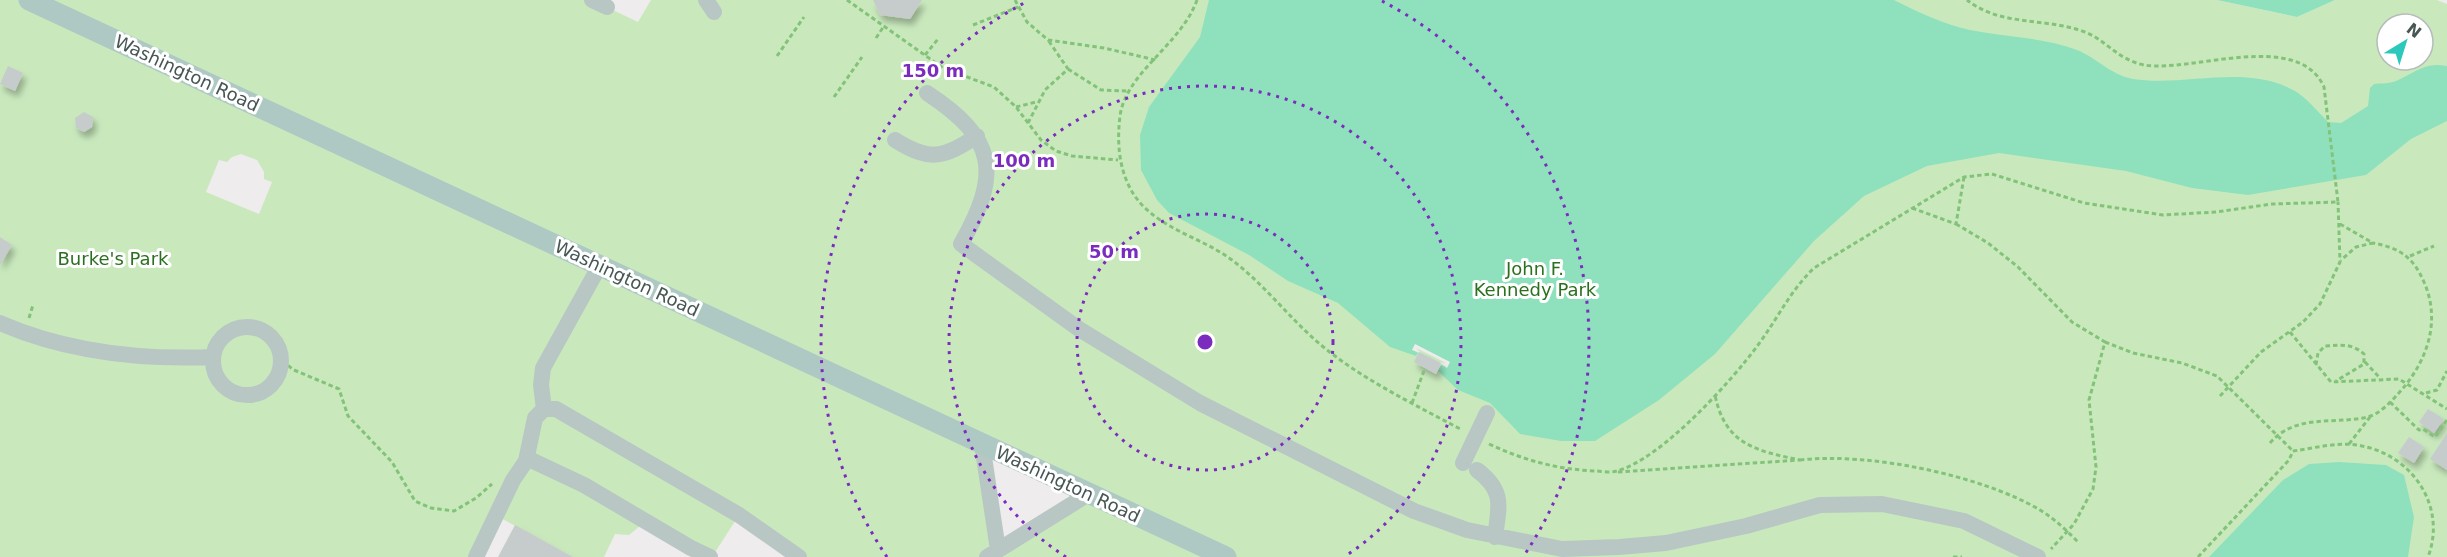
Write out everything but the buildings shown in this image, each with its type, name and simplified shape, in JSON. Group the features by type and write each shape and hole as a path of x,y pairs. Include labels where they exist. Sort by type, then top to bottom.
{"main road":[{"name":"Washington Road","path":"28,0 1226,557"}],"lane":[{"path":"927,93 952,109 977,136 986,158 987,186 978,213 961,244 1080,329 1200,403 1414,511 1495,537 1562,549 1619,548 1666,543 1746,526 1820,505 1882,504 1964,521 2043,555"},
{"path":"895,140 916,153 940,156 977,136"},
{"path":"476,557 513,480 526,461 535,418 543,409 541,385 543,368 600,265"},
{"path":"0,323 51,340 96,351 141,357 213,357"},
{"path":"243,327 265,332 274,339 282,361 274,381 267,389 245,395 225,387 218,378 213,357 223,336 243,327"},
{"path":"543,409 556,409 739,515 799,557"},
{"path":"1487,413 1475,438 1470,466 1493,485 1499,496 1495,537"},
{"path":"982,444 992,553 1090,493"},
{"path":"526,461 531,460 584,485 710,557"}],"path":[{"path":"847,0 949,71 980,80 994,87 1016,107 1041,140 1056,151 1072,156 1118,160"},
{"path":"1015,0 1035,31 1048,40 1068,69 1101,90 1128,92"},
{"path":"1197,0 1181,29 1128,92 1120,115 1118,160 1132,190 1143,205 1175,230 1229,257 1320,344 1412,403 1475,438 1524,460 1571,470 1616,472 1827,457 1865,460 1940,474 2024,501 2052,518 2079,543"},
{"path":"1967,0 1990,15 2050,23 2088,33 2117,55 2142,65 2178,66 2234,56 2268,58 2301,64 2320,79 2328,113 2337,184 2340,262"},
{"path":"973,25 1018,7"},
{"path":"777,56 804,17"},
{"path":"876,38 884,26"},
{"path":"925,55 938,39"},
{"path":"1048,40 1104,48 1156,60"},
{"path":"834,97 862,57"},
{"path":"1028,123 1038,101 1050,83 1068,69"},
{"path":"1016,107 1038,101"},
{"path":"1616,472 1652,452 1715,395 1760,343 1794,288 1814,268 1964,177 1992,174 2084,202 2163,215 2199,214 2272,204 2338,202"},
{"path":"1956,224 1964,177"},
{"path":"1912,208 1956,224 1988,243 2018,267 2072,322 2105,342 2133,353 2203,369 2217,376 2293,451"},
{"path":"2340,224 2373,243 2399,250 2410,256 2427,291 2431,318 2428,348 2408,383 2390,402 2370,417 2349,444"},
{"path":"2220,396 2261,352 2313,314 2340,262 2351,249 2373,243"},
{"path":"2410,256 2434,246"},
{"path":"2290,332 2316,365 2334,382 2379,377 2399,379 2425,393 2447,410"},
{"path":"2043,555 2078,518 2095,483 2089,400 2105,342"},
{"path":"2316,365 2318,353 2325,346 2345,345 2358,348 2364,354 2365,362 2379,377"},
{"path":"282,361 294,370 339,389 348,416 392,462 415,501 430,508 454,511 498,481 513,480"},
{"path":"2334,382 2354,372 2365,362"},
{"path":"1412,403 1425,368"},
{"path":"2425,393 2437,390 2447,371"},
{"path":"1715,395 1718,408 1726,422 1748,446 1758,451 1800,460"},
{"path":"2390,402 2419,430 2423,429 2435,437 2447,420"},
{"path":"2270,443 2277,434 2298,423 2370,417"},
{"path":"2293,451 2349,444 2386,453 2407,466 2421,480 2435,525 2433,545 2428,557"},
{"path":"2198,557 2289,460 2293,451"},
{"path":"1953,557 1962,557"}],"green space":[{"name":"John F. Kennedy Park","path":"0,0 592,0 638,22 651,0 2217,0 2297,17 2335,0 2437,0 2447,4 2447,557 799,557 739,515 712,557 645,522 629,535 615,534 604,557 573,557 497,516 476,557 0,557","holes":["241,154 257,160 264,172 264,179 272,182 259,214 206,192 219,160 227,162 232,157","982,444 1090,493 998,550"]}],"shaded area":[{"path":"1209,0 1894,0 1960,27 2050,42 2077,50 2118,74 2133,79 2153,81 2236,77 2256,78 2276,83 2299,94 2328,122 2341,123 2368,106 2370,88 2374,84 2393,82 2414,72 2435,72 2435,65 2447,66 2447,121 2411,139 2366,175 2248,195 2192,188 2126,171 1999,153 1927,166 1864,196 1814,241 1715,354 1659,400 1595,441 1561,441 1520,434 1490,403 1458,390 1438,371 1441,365 1447,367 1449,362 1415,345 1413,350 1418,353 1416,356 1390,347 1338,303 1288,281 1249,255 1169,213 1157,200 1141,170 1140,135 1149,107 1200,37"},
{"path":"2217,0 2335,0 2297,17"},
{"path":"2339,462 2386,465 2404,475 2414,517 2408,557 2209,557 2283,480 2309,464"}],"pier":[{"path":"1415,344 1450,362 1447,368 1439,362 1446,363 1416,348 1421,353 1412,350"}],"park label":[{"name":"Burke's Park","path":"113,258"}]}
